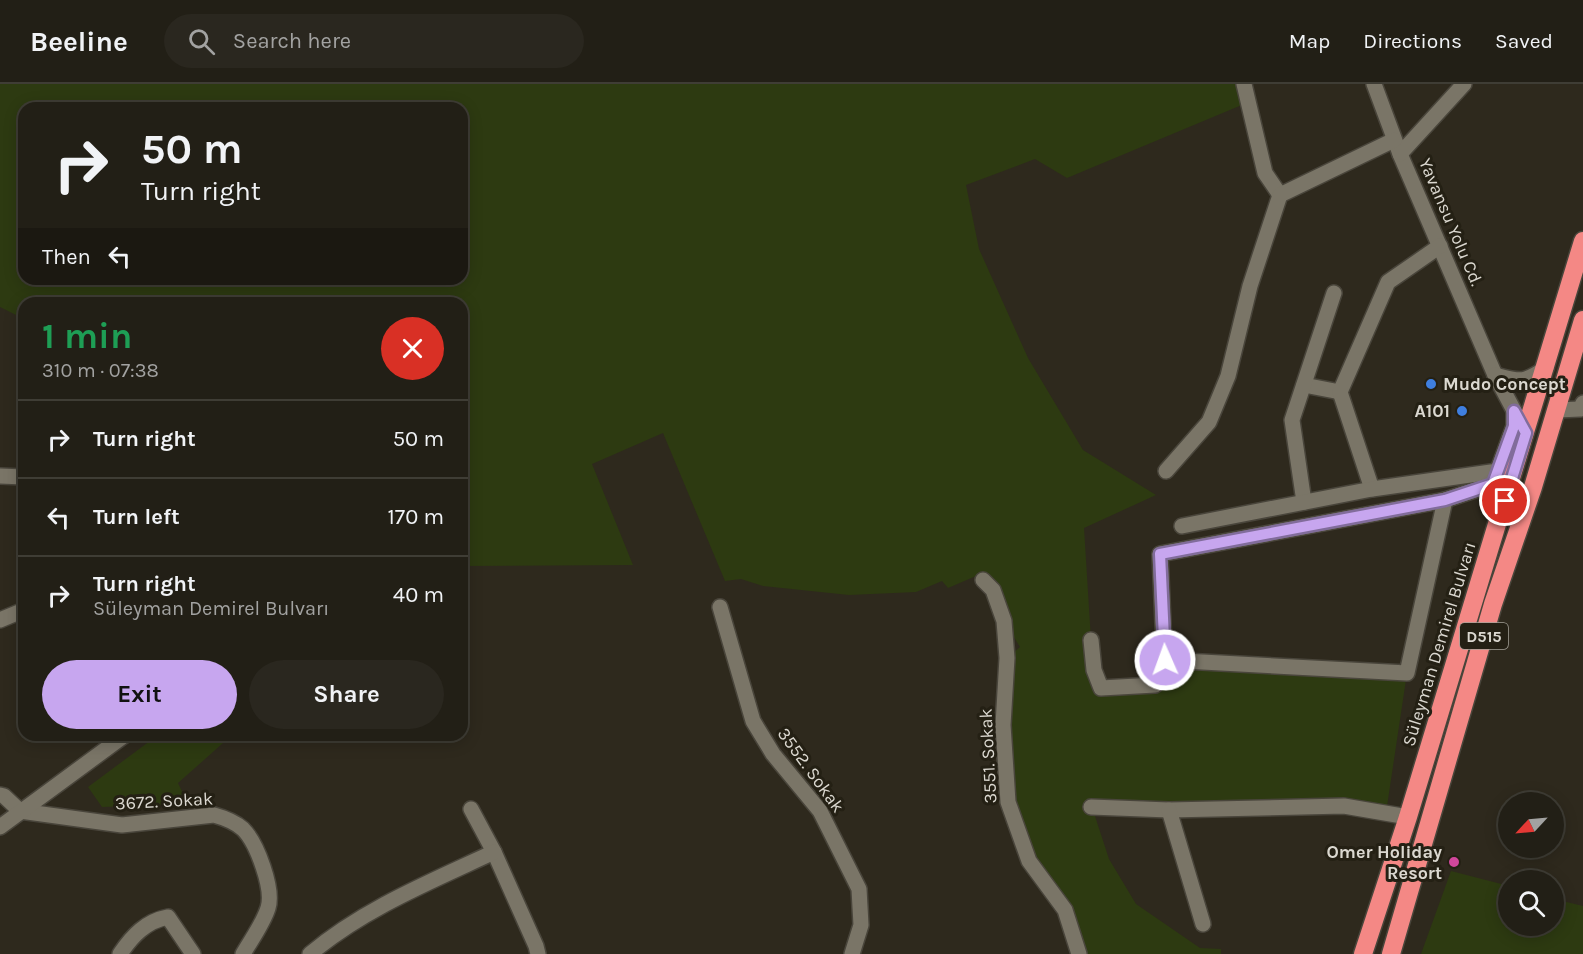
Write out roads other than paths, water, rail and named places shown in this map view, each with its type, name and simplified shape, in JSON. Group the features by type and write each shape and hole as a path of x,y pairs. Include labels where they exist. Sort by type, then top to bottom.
{"highway":[{"name":"Süleyman Demirel Bulvarı","path":"1363,954 1408,817 1583,241"},
{"name":"D515","path":"1391,954 1493,604 1557,410 1583,320"}],"street":[{"path":"1244,84 1265,173 1280,195"},
{"name":"Yavansu Yolu Cd.","path":"1374,84 1397,147 1495,375 1526,433"},
{"path":"1166,471 1209,422 1225,385 1250,285 1280,195 1397,147 1464,84"},
{"path":"1372,489 1340,392 1388,282 1440,246"},
{"path":"1304,502 1292,420 1334,294"},
{"path":"1495,375 1522,380 1529,379 1546,368"},
{"path":"1304,385 1340,392"},
{"path":"1557,410 1580,409 1583,404"},
{"path":"1091,640 1094,670 1101,688 1155,684 1166,670 1160,554 1445,500 1493,484 1514,426 1514,411"},
{"path":"1182,526 1372,489 1498,471"},
{"path":"0,476 18,477"},
{"path":"1165,660 1407,673 1445,500"},
{"name":"3551. Sokak","path":"983,580 993,590 1004,621 1007,658 1003,725 1008,802 1029,861 1065,910 1078,954"},
{"name":"3552. Sokak","path":"720,607 753,721 773,754 820,811 859,889 861,925 852,954"},
{"path":"0,620 18,612"},
{"path":"0,827 117,741"},
{"path":"0,795 20,811"},
{"path":"1091,807 1169,810 1344,806 1408,817"},
{"path":"471,809 494,852 538,954"},
{"path":"1169,810 1203,924"},
{"name":"3672. Sokak","path":"20,811 122,825 214,815 228,819 244,830 254,845 261,860 268,893 268,907 243,954"},
{"path":"310,954 323,943 396,898 494,852"},
{"path":"120,954 134,935 155,919 168,916 193,954"}],"place":[{"name":"Mudo Concept","path":"1431,384"},
{"name":"A101","path":"1462,411"},
{"name":"Omer Holiday Resort","path":"1454,862"}]}
